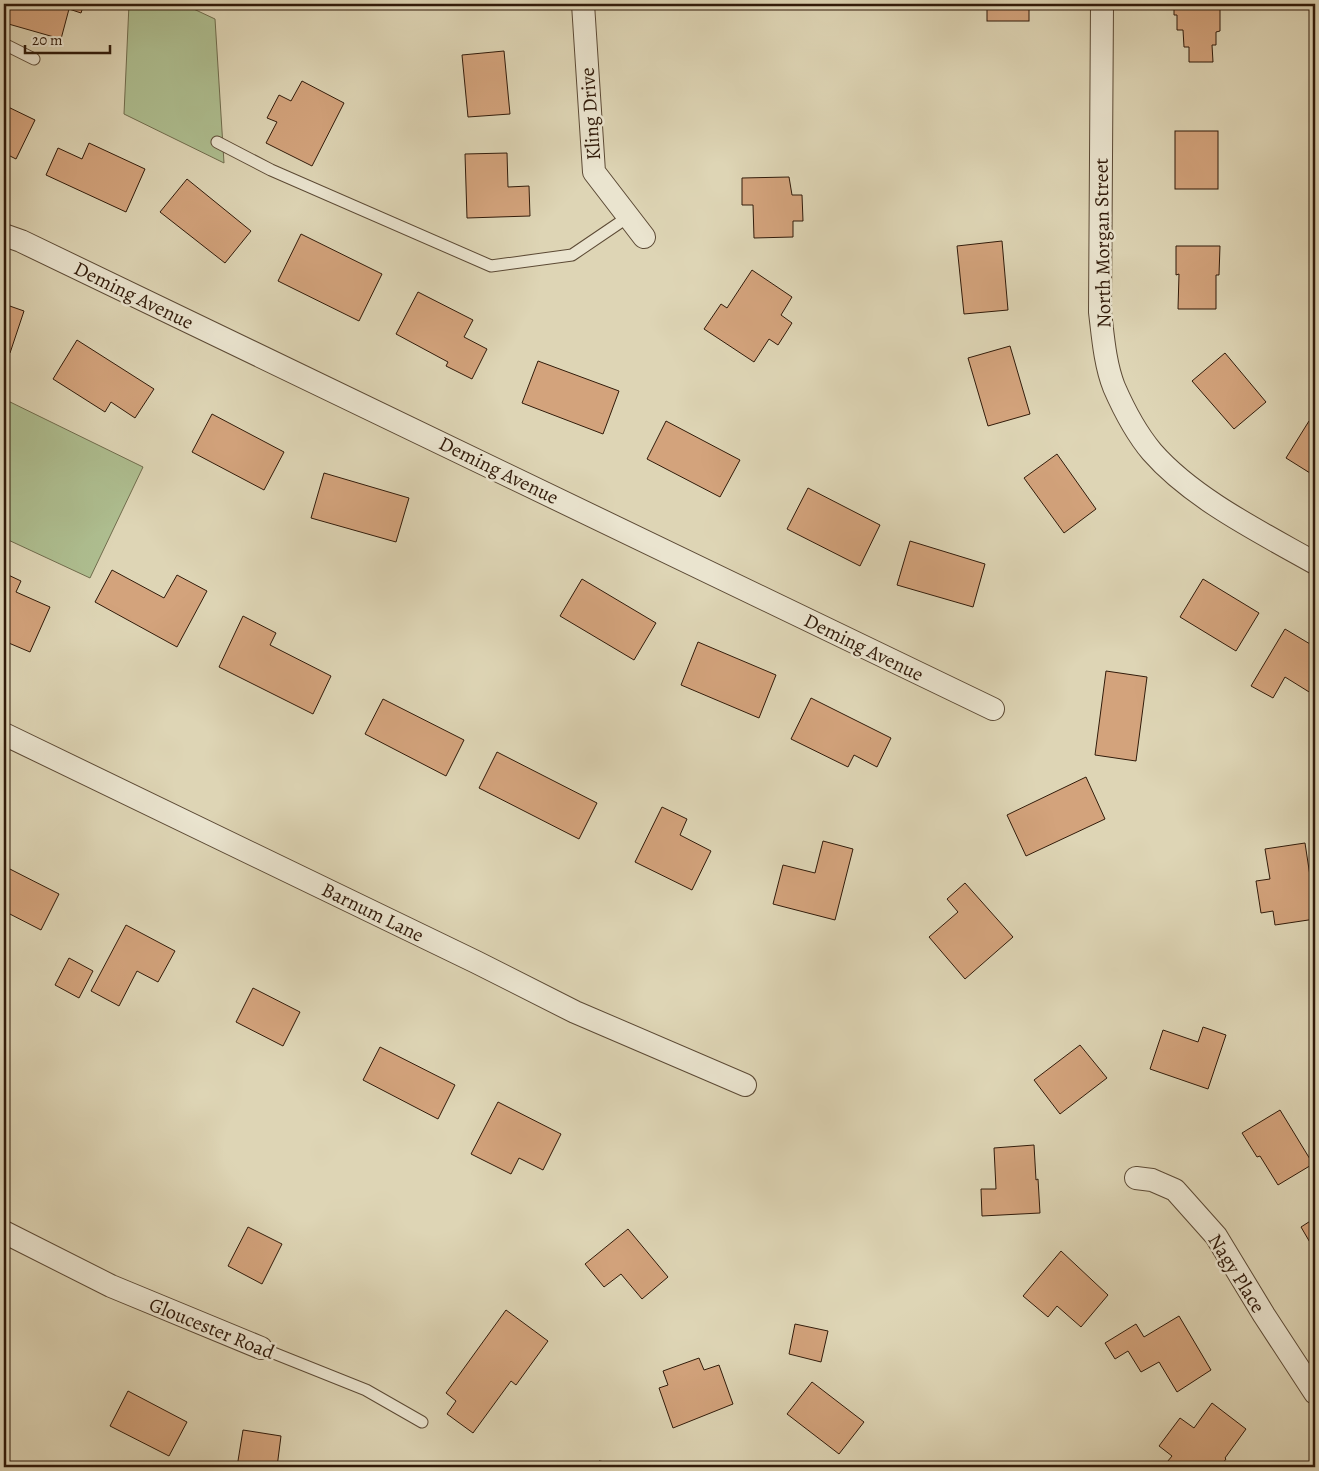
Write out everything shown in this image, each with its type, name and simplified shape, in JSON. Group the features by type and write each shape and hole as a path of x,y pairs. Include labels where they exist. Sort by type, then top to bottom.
{"street":[{"name":"Kling Drive","path":"583,4 594,172 644,237"},
{"name":"North Morgan Street","path":"1102,4 1100,312 1105,349 1113,385 1130,422 1152,452 1181,480 1226,511 1315,564"},
{"name":"Deming Avenue","path":"4,235 21,241 993,709"},
{"name":"Barnum Lane","path":"4,734 476,962 575,1012 745,1085"},
{"name":"Nagy Place","path":"1136,1178 1152,1180 1175,1190 1216,1236 1264,1315 1315,1393"},
{"name":"Gloucester Road","path":"4,1232 110,1286 261,1348"}],"lane":[{"path":"4,44 34,59"},
{"path":"216,142 271,170 491,266 572,255 628,217"},
{"name":"Gloucester Road","path":"261,1348 366,1390 422,1422"}],"green space":[{"path":"129,4 183,4 215,19 224,163 124,114"},
{"path":"4,399 143,467 90,578 4,538"}],"building":[{"path":"10,4 84,4 81,13 69,9 61,39 5,23"},
{"path":"680,4 751,4 751,8 680,6"},
{"path":"837,4 910,4 910,5 838,8"},
{"path":"987,4 1029,4 1029,21 987,21"},
{"path":"1174,4 1220,4 1220,31 1216,32 1216,45 1212,45 1213,62 1189,62 1189,47 1184,47 1183,30 1177,30 1177,15 1174,15"},
{"path":"504,51 510,114 468,117 462,55"},
{"path":"302,81 344,103 312,166 266,143 277,122 267,118 279,95 291,101"},
{"path":"4,105 35,120 16,159 4,153"},
{"path":"1175,131 1218,131 1218,189 1175,189"},
{"path":"89,143 145,169 126,212 46,175 58,148 82,159"},
{"path":"507,153 508,187 529,186 530,216 467,218 465,154"},
{"path":"789,177 792,195 802,195 803,221 793,221 793,237 754,238 753,205 742,205 742,178"},
{"path":"187,179 251,231 225,263 160,212"},
{"path":"301,234 382,274 359,321 278,281"},
{"path":"1002,241 1008,310 964,314 957,246"},
{"path":"1176,246 1220,246 1219,275 1216,275 1216,309 1178,309 1179,274 1176,275"},
{"path":"752,270 792,297 781,315 792,323 778,345 769,339 754,362 704,329 721,304 727,308"},
{"path":"418,292 473,320 464,337 487,349 472,379 446,366 448,362 396,334"},
{"path":"4,304 24,311 10,353 4,351"},
{"path":"77,340 154,389 135,418 111,402 105,412 53,379"},
{"path":"1010,346 1030,414 988,426 968,358"},
{"path":"1225,353 1266,402 1234,429 1192,381"},
{"path":"538,361 619,391 603,434 522,403"},
{"path":"212,414 284,452 264,490 192,452"},
{"path":"666,421 740,460 720,497 647,459"},
{"path":"1309,421 1315,425 1315,472 1312,470 1310,473 1286,458"},
{"path":"1057,454 1096,509 1064,533 1024,478"},
{"path":"324,473 409,498 396,542 311,518"},
{"path":"808,488 880,525 860,566 787,529"},
{"path":"910,541 985,564 973,607 897,585"},
{"path":"112,570 164,598 177,575 207,591 177,647 95,602"},
{"path":"4,573 21,581 16,592 50,607 30,652 4,641"},
{"path":"582,579 656,623 634,660 560,616"},
{"path":"1203,579 1259,613 1236,651 1180,617"},
{"path":"243,616 276,633 270,645 331,676 313,714 219,667"},
{"path":"1285,629 1315,647 1314,695 1285,677 1273,698 1251,686"},
{"path":"698,642 776,675 759,718 681,685"},
{"path":"1106,671 1147,677 1136,761 1095,755"},
{"path":"811,698 891,738 877,767 854,755 848,767 791,739"},
{"path":"383,699 464,740 446,776 365,734"},
{"path":"497,752 597,803 579,839 479,788"},
{"path":"1086,777 1105,819 1026,856 1007,815"},
{"path":"662,807 687,819 680,835 711,851 692,890 635,862"},
{"path":"823,841 853,849 835,920 773,904 783,865 815,873"},
{"path":"1305,843 1315,919 1275,925 1273,911 1261,913 1256,881 1270,879 1265,849"},
{"path":"4,866 59,894 41,930 4,911"},
{"path":"965,883 1013,937 965,979 929,937 958,912 947,899"},
{"path":"126,925 175,951 158,982 137,971 119,1006 91,991"},
{"path":"69,958 93,971 79,998 55,985"},
{"path":"253,988 300,1012 283,1046 236,1022"},
{"path":"1203,1027 1226,1035 1208,1089 1150,1069 1163,1030 1198,1042"},
{"path":"1080,1045 1107,1078 1060,1114 1034,1080"},
{"path":"380,1047 455,1085 438,1119 363,1080"},
{"path":"498,1102 561,1134 543,1170 519,1158 511,1174 471,1154"},
{"path":"1280,1110 1313,1164 1278,1185 1260,1156 1257,1157 1242,1133"},
{"path":"1034,1145 1040,1213 982,1216 981,1189 996,1189 994,1148"},
{"path":"1315,1218 1315,1251 1301,1227"},
{"path":"248,1227 282,1244 262,1284 228,1266"},
{"path":"628,1229 668,1277 642,1299 621,1274 604,1287 585,1264"},
{"path":"1061,1251 1108,1295 1081,1327 1057,1306 1048,1317 1023,1296"},
{"path":"506,1310 548,1341 516,1385 511,1381 473,1433 447,1414 456,1401 446,1393"},
{"path":"1179,1316 1211,1370 1177,1392 1159,1362 1141,1372 1128,1351 1115,1359 1105,1343 1136,1324 1144,1337"},
{"path":"795,1324 828,1331 821,1362 789,1354"},
{"path":"699,1358 704,1370 719,1365 733,1404 673,1428 659,1388 668,1385 663,1371"},
{"path":"812,1382 864,1422 839,1454 787,1414"},
{"path":"128,1391 187,1422 169,1456 110,1426"},
{"path":"1212,1403 1246,1429 1220,1467 1163,1467 1172,1456 1159,1446 1180,1418 1194,1428"},
{"path":"243,1430 281,1436 277,1467 237,1467"},
{"path":"599,1461 639,1467 598,1467"}]}
